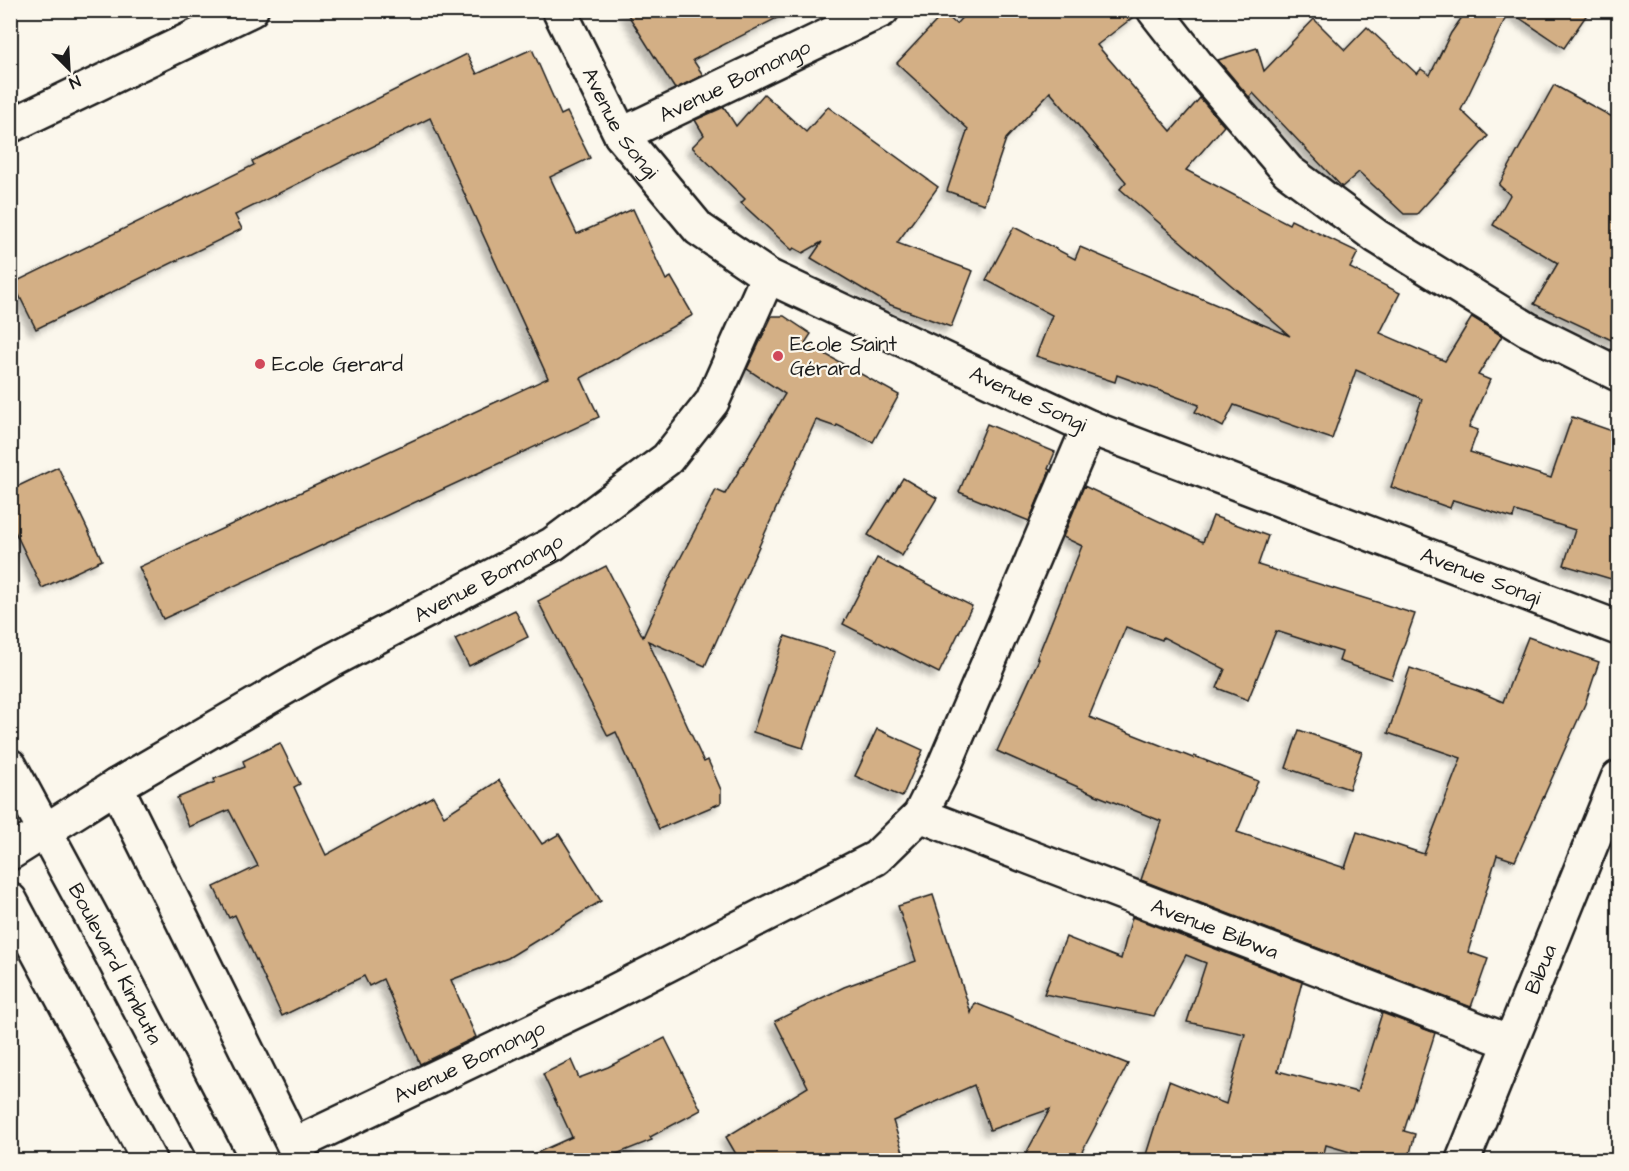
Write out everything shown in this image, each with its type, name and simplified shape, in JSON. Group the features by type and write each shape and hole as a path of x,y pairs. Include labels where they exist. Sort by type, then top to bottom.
{"street":[{"path":"10,126 251,10"},
{"name":"Avenue Songi","path":"559,10 621,135 699,229 768,276 1089,427 1618,628"},
{"name":"Avenue Bomongo","path":"621,135 882,10"},
{"path":"1154,10 1197,65 1288,171 1376,236 1527,329 1618,374"},
{"name":"Avenue Bomongo","path":"10,853 47,832 116,786 328,662 553,544 667,459 712,402 768,276"},
{"name":"Avenue Bomongo","path":"298,1153 876,858 920,815 943,769 1089,427"},
{"name":"Boulevard Kimbuta","path":"10,766 47,832 218,1161"},
{"name":"Bibua","path":"1463,1161 1618,778"},
{"path":"116,786 298,1153"},
{"name":"Avenue Bibwa","path":"920,815 1510,1042"},
{"path":"10,900 148,1161"}],"building":[{"path":"625,10 793,10 693,60 703,75 675,89"},
{"path":"969,10 1136,10 1136,15 1097,45 1171,131 1200,98 1224,126 1186,170 1289,224 1291,220 1358,252 1350,268 1400,293 1380,333 1445,361 1472,317 1502,336 1478,375 1490,380 1469,427 1478,430 1470,452 1551,478 1572,417 1618,433 1618,581 1564,565 1575,530 1515,511 1513,518 1453,500 1450,508 1391,487 1422,399 1356,370 1332,439 1234,405 1223,427 1195,412 1199,405 1117,375 1115,382 1036,356 1052,315 986,280 1014,227 1075,259 1080,247 1290,336 1120,189 1126,182 1050,92 1006,139 984,204 947,191 968,129 897,63 944,13 956,24"},
{"path":"1467,10 1590,10 1564,48 1509,11 1461,110 1488,136 1417,214 1404,214 1359,172 1342,187 1253,93 1249,97 1218,60 1257,48 1264,71 1314,19 1345,50 1367,27 1417,74 1421,69 1430,75 1451,33"},
{"path":"532,49 561,115 567,112 590,158 550,177 577,234 633,209 666,280 671,277 693,315 581,378 599,417 163,619 139,567 548,378 430,118 235,215 242,229 36,329 13,283 254,165 252,161 467,54 477,74"},
{"path":"1554,85 1618,120 1618,343 1534,304 1558,263 1493,225 1510,195 1499,185"},
{"path":"764,94 806,132 828,107 938,187 897,243 973,271 951,327 888,304 811,258 822,242 803,253 794,248 792,250 741,203 745,199 692,147 704,135 695,120 724,107 736,126"},
{"path":"772,316 784,316 811,334 805,343 899,395 873,442 837,425 836,427 816,420 705,666 648,641 704,762 708,760 721,790 721,803 659,829 616,732 608,736 538,601 606,566 643,637 669,580 716,490 725,494 785,394 747,369"},
{"path":"987,424 1055,452 1029,521 959,492"},
{"path":"58,467 102,560 42,588 10,521 10,490"},
{"path":"903,478 937,498 902,556 868,535"},
{"path":"1084,486 1203,542 1213,516 1268,536 1258,565 1415,614 1392,679 1339,661 1342,652 1276,631 1248,700 1217,688 1225,669 1163,637 1162,640 1126,627 1089,717 1258,781 1237,832 1345,868 1357,832 1424,854 1461,758 1388,733 1410,668 1503,702 1528,637 1599,662 1585,704 1515,861 1497,855 1468,952 1488,959 1471,1007 1141,880 1161,821 997,751 1039,659 1037,658 1082,546 1063,537"},
{"path":"877,558 972,606 939,673 843,624"},
{"path":"515,610 528,637 469,666 455,639"},
{"path":"785,636 835,652 803,748 753,732"},
{"path":"877,729 923,750 902,797 855,776"},
{"path":"1299,730 1362,752 1349,789 1286,768"},
{"path":"280,743 300,784 294,787 326,855 433,796 444,816 499,780 542,844 559,834 601,901 508,958 451,980 476,1037 420,1064 383,979 369,986 364,976 282,1016 235,915 229,918 214,887 258,866 229,810 189,827 177,798 215,782 214,779 245,767 243,761"},
{"path":"933,895 971,1013 975,1003 1128,1064 1077,1161 1022,1161 1050,1109 990,1130 974,1085 893,1121 906,1161 740,1161 726,1137 808,1087 775,1021 844,987 916,961 898,906"},
{"path":"1132,917 1302,982 1278,1071 1357,1092 1382,1013 1435,1033 1404,1131 1415,1134 1408,1161 1381,1161 1326,1145 1322,1161 1144,1161 1169,1081 1226,1104 1245,1034 1187,1022 1206,963 1186,955 1154,1016 1044,994 1066,937 1121,959"},
{"path":"665,1038 701,1110 650,1137 652,1140 599,1161 518,1161 572,1137 543,1074 571,1060 579,1078 608,1067"}],"place":[{"name":"Ecole Saint Gérard","path":"778,356"},
{"name":"Ecole Gerard","path":"260,364"}]}
